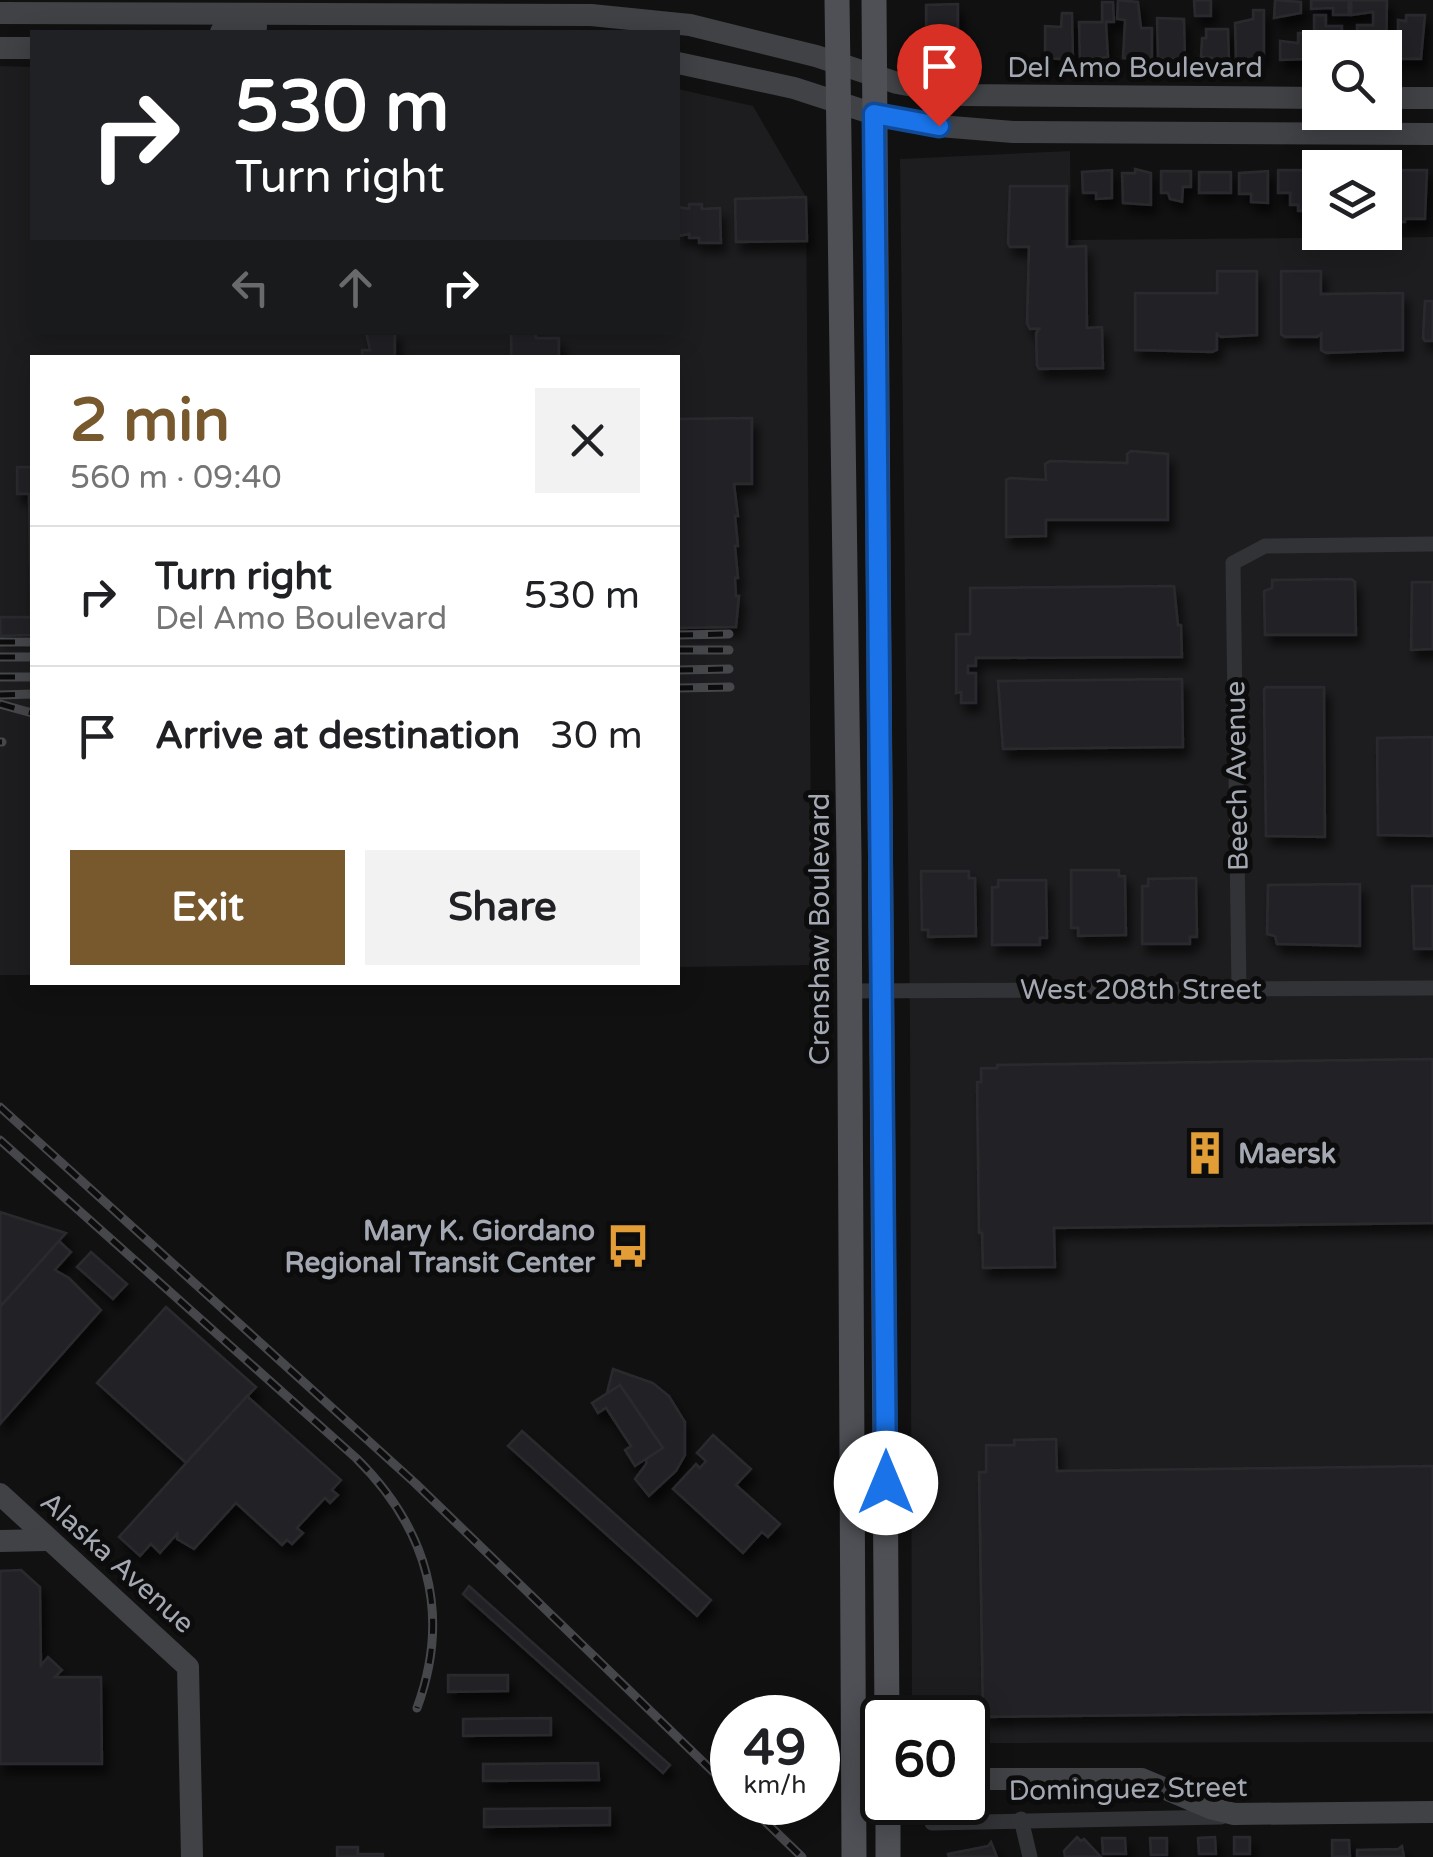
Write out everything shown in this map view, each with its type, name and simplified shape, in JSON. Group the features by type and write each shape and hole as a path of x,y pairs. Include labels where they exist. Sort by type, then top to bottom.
{"main road":[{"name":"Crenshaw Boulevard","path":"837,0 854,1857"},
{"path":"874,0 888,1695"},
{"name":"Del Amo Boulevard","path":"0,13 420,12 591,16 690,25 840,64 897,84 963,95 1302,98"},
{"path":"225,30 390,28 407,24 420,12"},
{"path":"0,48 30,48"},
{"path":"680,63 794,88 874,114 939,126 1013,132 1433,134"},
{"path":"1402,98 1433,98"},
{"name":"Alaska Avenue","path":"0,1494 188,1667 192,1857"},
{"path":"0,1540 47,1540"},
{"name":"Dominguez Street","path":"990,1779 1142,1779 1210,1808 1265,1816 1433,1812"},
{"path":"854,1780 860,1780"},
{"path":"888,1825 888,1857"}],"street":[{"name":"Beech Avenue","path":"1239,989 1233,563 1266,546 1433,544"},
{"name":"West 208th Street","path":"849,991 1433,988"},
{"name":"Dominguez Street","path":"990,1820 1265,1816"},
{"path":"1021,1819 1030,1857"}],"shaded area":[{"path":"0,66 30,67 30,335 680,335 680,89 753,106 806,197 812,965 680,967 680,355 30,355 30,975 0,975"},
{"path":"1070,151 1071,240 1302,238 1302,250 1402,250 1402,237 1433,237 1433,1742 990,1743 990,1695 912,1695 910,1023 900,159"}],"building":[{"path":"1118,0 1138,2 1141,28 1152,28 1152,60 1123,58 1125,20 1117,19"},
{"path":"1194,0 1211,0 1211,16 1195,16"},
{"path":"1275,0 1301,2 1301,13 1274,18"},
{"path":"1311,0 1349,0 1349,15 1333,15 1333,8 1311,9"},
{"path":"1351,0 1387,0 1386,30 1357,30 1357,25 1373,25 1373,12 1351,15"},
{"path":"1102,2 1113,2 1114,22 1106,22 1108,57 1080,60 1079,22 1102,22"},
{"path":"958,4 958,33 926,33 926,5"},
{"path":"1253,10 1264,10 1264,57 1236,60 1235,23 1253,19"},
{"path":"1062,13 1072,13 1073,60 1045,58 1045,26 1061,27"},
{"path":"1314,15 1326,15 1326,26 1342,26 1342,30 1314,30"},
{"path":"1406,15 1425,15 1421,59 1402,59 1398,20 1406,21"},
{"path":"1157,18 1184,19 1185,59 1158,59"},
{"path":"1206,29 1228,29 1229,60 1201,57"},
{"path":"1298,33 1302,33 1302,59 1280,60 1280,41 1298,43"},
{"path":"1135,169 1151,173 1151,205 1123,203 1122,173 1135,173"},
{"path":"1112,170 1112,198 1096,199 1096,193 1083,193 1082,172"},
{"path":"1278,170 1302,170 1302,211 1298,211 1298,205 1290,205 1290,193 1278,193"},
{"path":"1402,170 1427,170 1425,219 1405,222"},
{"path":"1161,171 1191,171 1191,187 1183,187 1182,202 1161,193"},
{"path":"1268,171 1268,203 1251,202 1251,194 1239,194 1239,173"},
{"path":"1199,172 1231,172 1231,193 1199,193"},
{"path":"1010,186 1067,186 1067,247 1086,246 1087,328 1102,327 1103,368 1039,369 1039,329 1030,329 1027,323 1029,247 1010,247 1008,243"},
{"path":"806,197 807,241 736,242 735,199"},
{"path":"689,204 702,204 702,209 720,208 721,243 699,243 699,238 689,238 689,234 680,236 680,207 689,209"},
{"path":"1217,271 1257,271 1257,335 1217,334 1217,350 1212,352 1135,350 1135,293 1217,293"},
{"path":"1281,271 1321,271 1321,294 1403,293 1403,350 1326,353 1321,350 1321,334 1285,337 1281,334"},
{"path":"1425,301 1433,301 1433,341 1423,338"},
{"path":"367,335 395,335 395,355 362,355 362,350 370,350"},
{"path":"511,335 559,338 559,355 511,355"},
{"path":"752,418 752,484 734,484 738,516 736,627 680,628 680,419"},
{"path":"1131,451 1168,454 1168,520 1046,520 1046,536 1006,537 1006,480 1046,480 1045,464 1050,461 1127,463"},
{"path":"17,467 30,467 30,556 29,494 17,494"},
{"path":"1272,580 1355,582 1356,635 1265,635 1264,591 1272,588"},
{"path":"1412,582 1433,582 1433,649 1411,650"},
{"path":"1174,586 1182,657 976,658 976,666 968,666 968,673 976,673 976,703 961,703 961,692 956,693 956,634 970,634 970,588"},
{"path":"0,617 30,617 30,635 0,636"},
{"path":"1182,679 1183,747 1003,749 998,681"},
{"path":"1266,687 1324,687 1325,837 1266,836"},
{"path":"1433,737 1433,836 1378,835 1377,738"},
{"path":"1071,870 1119,870 1119,876 1125,876 1126,935 1078,936 1078,928 1071,928"},
{"path":"921,871 969,871 969,878 975,878 976,936 928,937 928,930 922,930"},
{"path":"1196,878 1197,937 1190,937 1190,944 1142,944 1142,886 1148,886 1148,879"},
{"path":"998,880 1046,880 1047,938 1040,938 1040,945 992,945 992,887 998,887"},
{"path":"1360,884 1360,946 1277,944 1275,936 1267,934 1268,885"},
{"path":"1412,886 1433,886 1433,949 1414,949"},
{"name":"Maersk","path":"1433,1059 1433,1223 1054,1228 1055,1267 983,1268 977,1082 981,1082 981,1068"},
{"path":"0,1212 66,1233 0,1307"},
{"path":"59,1241 71,1252 55,1270 69,1278 101,1310 0,1424 0,1307"},
{"path":"91,1252 127,1284 113,1299 77,1267"},
{"path":"166,1307 256,1387 186,1463 97,1383"},
{"path":"613,1369 653,1383 669,1396 685,1422 685,1455 676,1471 649,1496 635,1479 646,1464 649,1440 632,1414 607,1393"},
{"path":"620,1385 663,1448 635,1466 625,1450 631,1446 606,1408 598,1413 592,1403"},
{"path":"247,1396 341,1480 332,1490 338,1495 330,1503 325,1498 297,1528 303,1533 292,1544 287,1540 282,1545 236,1503 194,1549 177,1539 177,1534 160,1553 151,1544 140,1556 119,1537"},
{"path":"522,1431 711,1600 697,1616 508,1446"},
{"path":"713,1435 751,1469 736,1485 780,1524 768,1537 762,1532 743,1553 673,1489 696,1464 700,1468 706,1461 697,1453"},
{"path":"1056,1439 1057,1471 1433,1466 1433,1712 990,1717 990,1695 983,1695 979,1472 986,1472 986,1445 1014,1445 1014,1440"},
{"path":"21,1570 40,1587 41,1665 48,1657 62,1670 55,1677 101,1677 102,1764 0,1764 0,1571"},
{"path":"469,1586 670,1765 663,1773 463,1594"},
{"path":"448,1675 508,1675 508,1691 448,1692"},
{"path":"551,1718 551,1735 463,1736 463,1719"},
{"path":"598,1763 599,1780 483,1781 483,1764"},
{"path":"610,1808 610,1825 484,1827 484,1809"},
{"path":"1077,1837 1101,1857 1065,1857 1064,1851"},
{"path":"1215,1837 1216,1854 1199,1854 1198,1838"},
{"path":"1234,1837 1250,1837 1250,1854 1234,1854"},
{"path":"1102,1838 1125,1838 1126,1854 1103,1854"},
{"path":"1150,1838 1167,1838 1167,1855 1151,1855"},
{"path":"1332,1840 1349,1840 1350,1857 1332,1857"},
{"path":"991,1842 997,1857 948,1854 988,1846"},
{"path":"1402,1846 1404,1857 1357,1857 1357,1850"},
{"path":"337,1847 358,1847 358,1854 383,1857 337,1857"}],"railway":[{"path":"680,635 729,634"},
{"path":"0,642 30,642"},
{"path":"680,650 729,650"},
{"path":"0,657 30,657"},
{"path":"680,670 729,669"},
{"path":"0,677 30,677"},
{"path":"680,688 730,687"},
{"path":"0,695 30,694"},
{"path":"0,704 30,712"},
{"path":"0,1107 415,1483 710,1769"},
{"path":"0,1140 356,1458 380,1485 416,1543 432,1606 432,1639 417,1708"},
{"path":"769,1825 802,1857"}],"place":[{"name":"Maersk","path":"1205,1153"},
{"name":"Mary K. Giordano Regional Transit Center","path":"628,1246"}],"route":[{"path":"886,1483 874,114 939,126"}]}
